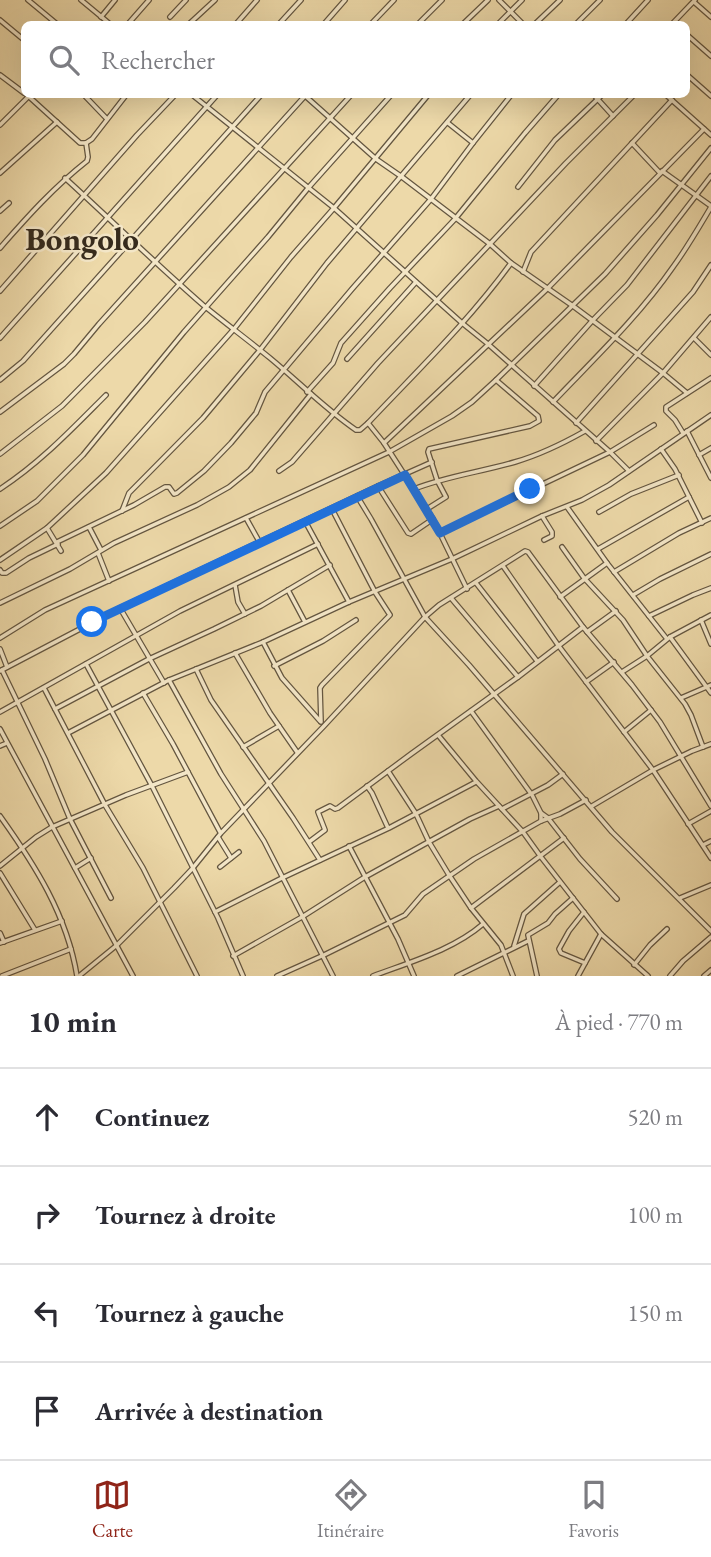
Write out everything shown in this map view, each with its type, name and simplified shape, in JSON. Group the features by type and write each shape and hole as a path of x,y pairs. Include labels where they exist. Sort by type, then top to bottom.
{"street":[{"path":"28,0 53,21"},
{"path":"81,0 106,21"},
{"path":"101,17 115,0"},
{"path":"131,21 149,0"},
{"path":"170,17 187,0"},
{"path":"192,21 215,0"},
{"path":"239,21 257,0"},
{"path":"282,21 301,0"},
{"path":"327,21 345,0"},
{"path":"374,21 394,0"},
{"path":"421,21 442,0"},
{"path":"466,21 488,0"},
{"path":"499,0 520,21"},
{"path":"501,21 522,0"},
{"path":"538,21 560,0"},
{"path":"579,21 600,0"},
{"path":"629,21 648,0"},
{"path":"677,21 695,1 711,17"},
{"path":"0,20 21,38"},
{"path":"690,37 711,56"},
{"path":"0,75 21,91"},
{"path":"690,77 711,96"},
{"path":"0,125 23,98"},
{"path":"29,98 80,143 92,139 124,98"},
{"path":"87,98 107,119"},
{"path":"0,291 172,98"},
{"path":"196,98 334,208 629,471"},
{"path":"0,338 215,98"},
{"path":"0,380 23,361 258,98"},
{"path":"0,412 74,354 301,98"},
{"path":"308,98 376,159 687,393"},
{"path":"0,454 62,406 145,322 348,98"},
{"path":"0,526 37,501 82,455 309,187 388,98"},
{"path":"0,560 47,528 106,473 234,328 426,98"},
{"path":"122,511 129,493 203,418 260,350 327,262 468,98"},
{"path":"0,570 6,573 29,558 165,487 168,486 175,494 195,480 246,426 258,410 263,396 431,199 509,98"},
{"path":"0,603 148,526 197,505 229,487 250,470 333,363 341,343 455,219 556,98"},
{"path":"279,471 292,461 378,363 566,163 631,98"},
{"path":"670,98 711,135"},
{"path":"518,187 564,131 597,100 614,116"},
{"path":"523,272 531,252 672,100"},
{"path":"0,173 57,122"},
{"path":"448,122 472,143"},
{"path":"384,443 547,289 704,129"},
{"path":"0,248 65,178 87,161 86,143"},
{"path":"553,402 615,338 672,268 711,206 661,172 632,143"},
{"path":"0,638 45,610 389,452 452,416 472,402 573,306 638,237 711,148"},
{"path":"534,386 628,285 711,176"},
{"path":"65,178 206,307 356,430 368,423 462,323 512,263"},
{"path":"0,211 9,203"},
{"path":"576,423 693,292 711,265"},
{"path":"347,359 416,281"},
{"path":"596,440 663,373 711,317"},
{"path":"694,338 711,355"},
{"path":"711,378 665,408 685,432 711,478"},
{"path":"427,509 446,499 437,480 429,449 530,426 539,420 538,416 496,380"},
{"path":"0,489 26,472 49,452 106,395"},
{"path":"68,733 167,682 452,559 596,493 711,415"},
{"path":"368,423 433,519 467,589"},
{"path":"440,533 610,452 654,425"},
{"path":"414,488 537,455 585,431"},
{"path":"699,455 711,448"},
{"path":"661,449 678,475 702,523"},
{"path":"3,669 120,608 432,462"},
{"path":"599,512 638,491 678,475"},
{"path":"378,486 408,533 411,534 433,519"},
{"path":"357,496 425,617 470,665 612,832 711,931"},
{"path":"598,549 689,497"},
{"path":"567,507 649,616 709,685 711,693"},
{"path":"323,724 320,688 390,615 375,592 332,509"},
{"path":"542,516 552,534 544,540"},
{"path":"246,518 260,543"},
{"path":"614,572 679,533 711,518"},
{"path":"305,521 349,602"},
{"path":"89,527 109,581"},
{"path":"47,528 61,551"},
{"path":"0,712 180,611 318,544"},
{"path":"562,547 584,578 616,611 647,656 661,671 691,715 703,747"},
{"path":"0,816 48,888 62,921 78,976 117,945 192,869 219,835 425,617 523,552 527,552 583,627 651,710 711,806"},
{"path":"633,595 711,554"},
{"path":"560,597 607,563"},
{"path":"55,709 149,659 245,614 330,565"},
{"path":"503,566 558,645 653,770 711,858"},
{"path":"476,583 537,661"},
{"path":"235,584 238,602 245,614"},
{"path":"649,616 711,588"},
{"path":"288,590 305,622"},
{"path":"451,598 518,677"},
{"path":"120,608 149,659 167,682 264,841 333,976"},
{"path":"587,632 616,611"},
{"path":"622,672 669,638 711,615"},
{"path":"274,666 323,641 356,620"},
{"path":"701,620 711,644"},
{"path":"309,842 325,830 318,812 330,806 337,809 583,627"},
{"path":"263,642 274,666 288,686 323,724"},
{"path":"0,649 3,669 18,703 70,818 111,898"},
{"path":"235,653 297,753"},
{"path":"586,682 614,662"},
{"path":"86,664 152,786 215,912 243,976"},
{"path":"196,669 211,700 320,860"},
{"path":"680,699 709,685"},
{"path":"44,688 105,805 143,868 197,976"},
{"path":"143,693 188,772 231,858"},
{"path":"624,732 651,710"},
{"path":"471,711 532,794 541,813 541,821"},
{"path":"243,747 279,726"},
{"path":"0,729 133,976"},
{"path":"438,735 523,832 601,934 648,976"},
{"path":"0,746 7,743"},
{"path":"592,807 653,770 711,744"},
{"path":"388,771 416,814 449,875 501,945 513,976"},
{"path":"0,866 36,837 70,818 188,772"},
{"path":"233,956 365,877 470,819 532,794 563,774"},
{"path":"215,912 389,828 476,781"},
{"path":"367,786 389,828"},
{"path":"277,976 407,914 423,894 474,859 541,821 586,800"},
{"path":"688,824 711,811"},
{"path":"541,813 617,899"},
{"path":"471,908 541,858 564,838"},
{"path":"703,845 711,841"},
{"path":"349,846 414,976"},
{"path":"220,867 239,852"},
{"path":"75,868 91,858"},
{"path":"0,873 35,930"},
{"path":"514,946 524,914 560,882"},
{"path":"680,898 711,885"},
{"path":"537,976 528,934 548,923 573,898"},
{"path":"584,912 559,949 561,953 585,963"},
{"path":"0,933 2,943 62,921"},
{"path":"373,976 467,937 483,924"},
{"path":"634,965 667,929"},
{"path":"578,976 601,934"},
{"path":"670,976 711,937"},
{"path":"457,976 528,941"},
{"path":"2,976 71,949"},
{"path":"704,976 711,970"}],"district":[{"name":"Bongolo","path":"82,238"}],"route":[{"path":"92,622 405,475 440,533 530,489"}]}
